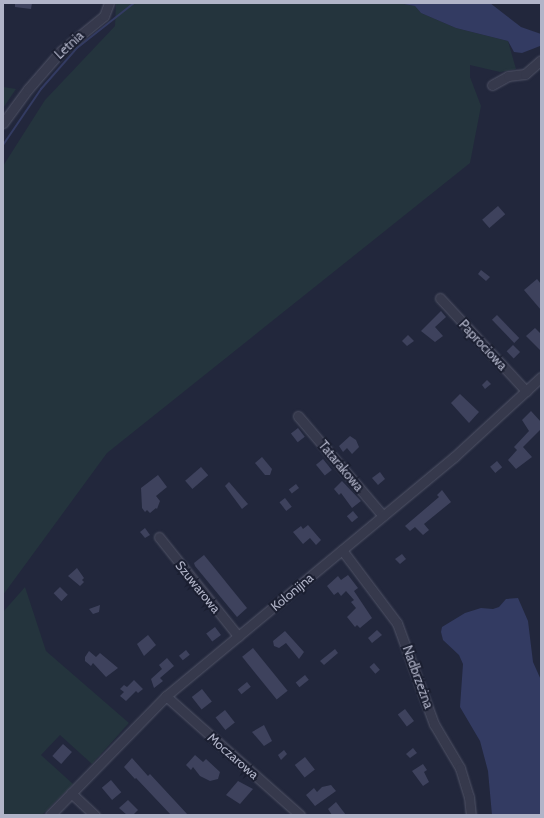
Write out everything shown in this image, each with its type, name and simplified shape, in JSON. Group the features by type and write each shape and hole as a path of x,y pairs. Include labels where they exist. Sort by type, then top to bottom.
{"street":[{"name":"Letnia","path":"3,123 21,97 70,42 104,16 109,3"},
{"path":"492,85 508,76 525,74 541,60"},
{"name":"Paprociowa","path":"440,298 526,391"},
{"name":"Kolonijna","path":"50,815 166,696 454,457 541,377"},
{"name":"Tatarakowa","path":"298,416 383,516"},
{"name":"Szuwarowa","path":"159,537 238,636"},
{"name":"Nadbrzeżna","path":"342,550 397,623 410,653 434,724 460,768 469,797 471,815"},
{"name":"Moczarowa","path":"166,696 300,815"},
{"path":"71,793 95,815"}],"shaded area":[{"path":"116,3 398,3 415,6 421,13 456,28 508,41 516,69 500,72 470,65 470,77 481,106 470,163 107,453 3,595 3,166 45,100 115,26"},
{"path":"3,87 16,89 3,108"},
{"path":"25,587 46,651 129,723 92,764 60,735 41,755 73,784 42,815 3,815 3,612"}],"water":[{"path":"398,3 490,3 521,27 541,34 540,46 522,53 514,52 508,41 456,28 421,13 415,6"},
{"path":"518,598 528,621 533,662 541,680 541,815 492,815 488,771 480,741 460,707 463,664 459,655 443,640 441,632 442,627 465,613 481,608 493,609 499,607 506,599"}],"building":[{"path":"15,3 32,3 31,9 15,7"},
{"path":"498,206 505,214 489,228 482,220"},
{"path":"481,270 490,277 486,281 478,274"},
{"path":"537,279 541,284 541,310 524,290"},
{"path":"441,311 446,317 435,327 443,336 435,342 421,331"},
{"path":"497,315 519,338 514,343 492,320"},
{"path":"535,328 541,334 541,351 526,336"},
{"path":"408,335 414,341 407,346 402,341"},
{"path":"513,345 520,352 514,358 507,351"},
{"path":"487,380 491,384 485,389 482,385"},
{"path":"460,394 479,412 469,423 451,403"},
{"path":"531,411 541,422 541,429 523,447 532,457 516,469 508,460 517,450 514,447 529,431 522,420"},
{"path":"298,428 305,437 298,442 291,434"},
{"path":"350,436 356,440 359,447 352,454 347,448 343,452 339,446"},
{"path":"262,457 272,469 270,475 265,475 255,463"},
{"path":"323,459 332,470 325,476 316,465"},
{"path":"497,461 502,467 495,473 490,467"},
{"path":"201,467 208,475 192,489 185,481"},
{"path":"380,472 385,479 378,485 372,478"},
{"path":"158,475 167,487 156,496 160,501 157,509 156,508 150,513 147,510 145,512 142,508 141,488"},
{"path":"342,481 361,501 352,508 341,493 339,495 334,489"},
{"path":"229,482 248,504 242,509 225,486"},
{"path":"296,484 299,488 292,493 289,489"},
{"path":"442,490 451,502 424,524 429,530 423,535 415,527 410,531 405,526 439,497 437,495"},
{"path":"285,498 292,507 286,511 279,502"},
{"path":"353,511 358,517 352,522 347,516"},
{"path":"308,525 321,540 316,545 310,538 303,544 293,532 301,526 303,529"},
{"path":"145,528 150,535 145,538 140,532"},
{"path":"402,554 406,559 400,564 395,559"},
{"path":"204,555 247,608 237,617 195,566 194,563"},
{"path":"77,568 84,578 82,580 84,582 80,586 68,576"},
{"path":"348,575 358,588 354,591 372,618 360,628 357,625 355,627 347,617 356,608 351,602 354,600 346,591 341,596 338,592 334,595 327,586 338,576 341,580"},
{"path":"60,587 68,595 61,601 54,593"},
{"path":"100,605 99,612 93,614 89,609"},
{"path":"215,627 221,635 212,642 206,634"},
{"path":"377,630 382,635 372,643 368,638"},
{"path":"285,631 304,652 299,659 286,643 279,648 274,646 273,641"},
{"path":"148,635 156,645 144,656 137,644"},
{"path":"253,648 288,691 277,700 242,657"},
{"path":"335,649 338,653 324,665 320,661"},
{"path":"186,650 190,655 183,660 179,656"},
{"path":"89,651 96,657 100,653 118,668 106,677 93,663 91,666 85,661 85,657"},
{"path":"167,658 174,666 160,678 163,681 154,688 151,679 162,669 159,665"},
{"path":"374,663 380,670 375,674 369,667"},
{"path":"305,675 309,680 299,687 296,683"},
{"path":"134,680 143,689 138,693 136,691 126,701 120,696 124,692 120,689 124,685 127,687"},
{"path":"247,682 251,687 241,694 238,690"},
{"path":"202,689 212,702 202,710 192,697"},
{"path":"405,709 414,721 407,726 398,714"},
{"path":"225,710 235,723 225,730 216,717"},
{"path":"264,725 272,741 264,746 252,732"},
{"path":"63,744 72,752 61,764 52,756"},
{"path":"413,748 417,753 410,758 406,754"},
{"path":"284,750 287,754 281,760 278,755"},
{"path":"195,755 203,762 206,759 220,772 218,779 210,781 200,776 193,767 191,770 186,765"},
{"path":"305,757 315,770 305,778 295,765"},
{"path":"132,758 148,776 150,774 188,815 171,815 136,778 135,779 124,767"},
{"path":"423,764 427,770 424,772 429,782 423,786 412,771"},
{"path":"111,780 121,792 112,800 102,788"},
{"path":"238,781 253,789 240,804 226,795"},
{"path":"331,785 336,791 315,806 306,795 314,788 317,792 322,787"},
{"path":"128,800 138,810 133,815 127,815 119,808"},
{"path":"336,802 346,815 332,815 328,809"}],"waterway":[{"path":"3,145 41,89 77,48 134,3"}]}
